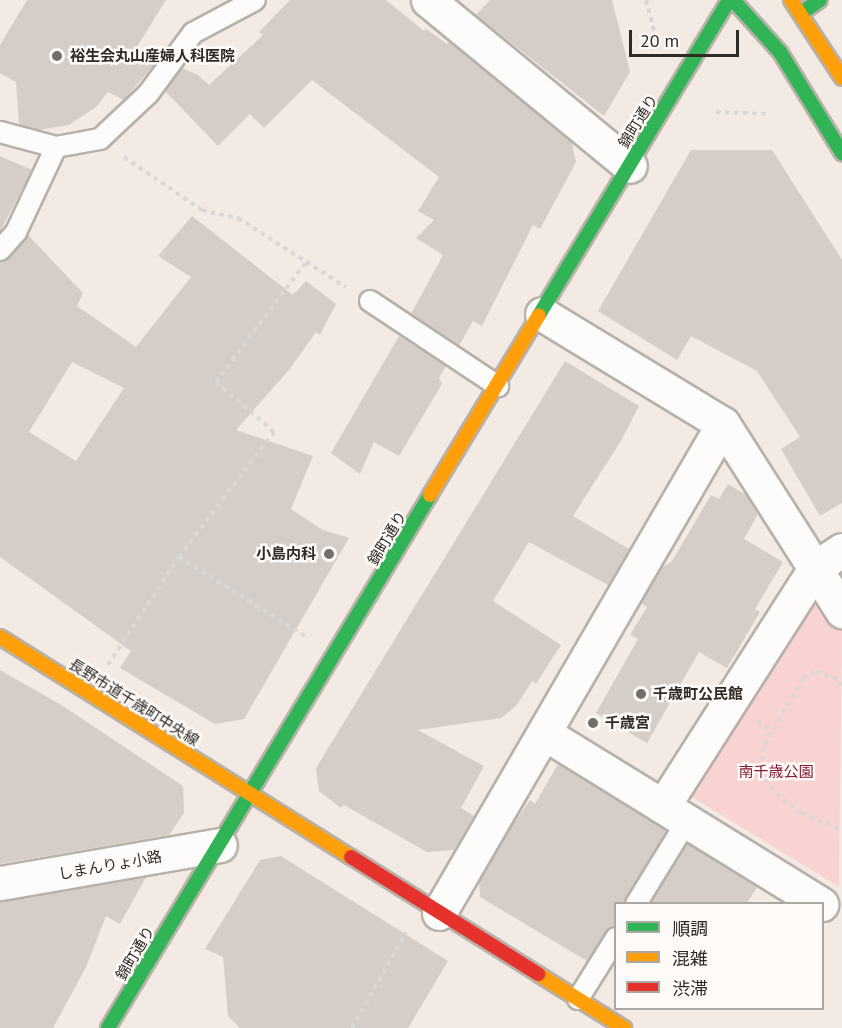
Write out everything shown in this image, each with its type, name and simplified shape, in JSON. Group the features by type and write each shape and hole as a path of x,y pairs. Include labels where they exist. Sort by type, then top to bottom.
{"main road":[{"name":"錦町通り","path":"108,1028 731,0"},
{"path":"731,0 780,52 842,153"},
{"path":"791,0 842,78"},
{"path":"800,14 820,0"},
{"name":"長野市道千歳町中央線","path":"0,637 624,1028"}],"street":[{"path":"428,0 630,166"},
{"path":"542,314 723,424 842,611"},
{"path":"431,908 544,733 723,424"},
{"path":"675,813 815,568 842,550"},
{"path":"544,733 819,902"},
{"name":"しまんりょ小路","path":"0,883 220,845"},
{"path":"824,904 842,902"}],"lane":[{"path":"0,132 56,147 100,139 148,94 193,33 255,0"},
{"path":"0,250 16,232 56,147"},
{"path":"370,302 498,386"},
{"path":"636,902 675,813"},
{"path":"578,999 614,940"}],"path":[{"path":"646,0 658,46"},
{"path":"716,112 769,114"},
{"path":"100,139 201,210 238,218 370,302"},
{"path":"90,694 179,557 274,432 216,382 306,262"},
{"path":"179,557 336,655"},
{"path":"842,686 837,679 816,671 803,678 764,747 761,771 776,794 801,813 842,831"},
{"path":"352,1028 431,908"}],"green space":[{"name":"南千歳公園","path":"823,597 842,627 839,887 692,797 696,775 806,599"}],"building":[{"path":"27,0 166,0 135,50 159,59 124,100 108,92 96,107 69,125 38,130 19,125 16,82 0,73 0,45"},
{"path":"290,0 386,0 424,31 426,29 447,44 449,42 572,143 576,162 540,229 533,225 482,326 473,321 459,346 411,314 443,255 416,238 434,220 418,211 439,177 312,80 264,128 250,114 218,146 165,91 182,68 198,75 209,85 263,35 259,32"},
{"path":"490,0 612,0 630,72 604,116 476,15"},
{"path":"691,150 772,150 842,260 842,503 820,516 781,449 800,437 757,371 691,336 677,360 598,311"},
{"path":"0,156 32,170 0,232"},
{"path":"192,216 293,295 306,281 336,304 320,335 316,332 289,370 236,430 313,456 291,509 323,530 349,538 244,719 215,724 120,668 131,651 0,557 0,262 9,258 28,235 83,293 77,306 136,347 191,277 158,256","holes":["72,362 124,388 76,461 29,432"]},
{"path":"399,336 446,366 439,378 442,384 399,456 374,442 360,474 331,453"},
{"path":"565,361 639,406 622,439 573,516 629,549 608,585 529,542 493,601 561,645 536,684 532,681 517,705 501,718 418,730 484,766 461,808 474,816 454,850 427,852 344,805 341,808 319,791 316,768"},
{"path":"728,484 746,495 758,514 744,539 783,562 755,609 760,612 727,668 699,652 647,743 596,713 638,639 630,635 647,607 641,603 661,568 672,561 711,495 719,499"},
{"path":"0,670 63,706 183,786 184,813 169,835 0,864"},
{"path":"558,764 667,831 625,902 614,902 614,927 606,932 587,961 480,897 479,882 505,836 530,800 535,804"},
{"path":"687,843 757,887 748,902 651,902"},
{"path":"281,856 448,961 408,1028 240,1028 228,1016 223,957 205,949 260,860"},
{"path":"146,877 120,924 106,916 86,967 53,1028 0,1028 0,901"}],"traffic: fast":[{"path":"539,315 729,0"},
{"path":"733,0 780,52 842,153"},
{"path":"800,14 820,0"},
{"path":"108,1028 430,495"}],"traffic: slow":[{"path":"791,0 842,78"},
{"path":"430,495 539,315"},
{"path":"0,637 351,857"},
{"path":"538,974 624,1028"}],"traffic: jam":[{"path":"351,857 538,974"}],"place":[{"name":"裕生会丸山産婦人科医院","path":"57,56"},
{"name":"小島内科","path":"329,554"},
{"name":"千歳町公民館","path":"641,694"},
{"name":"千歳宮","path":"593,723"}]}
